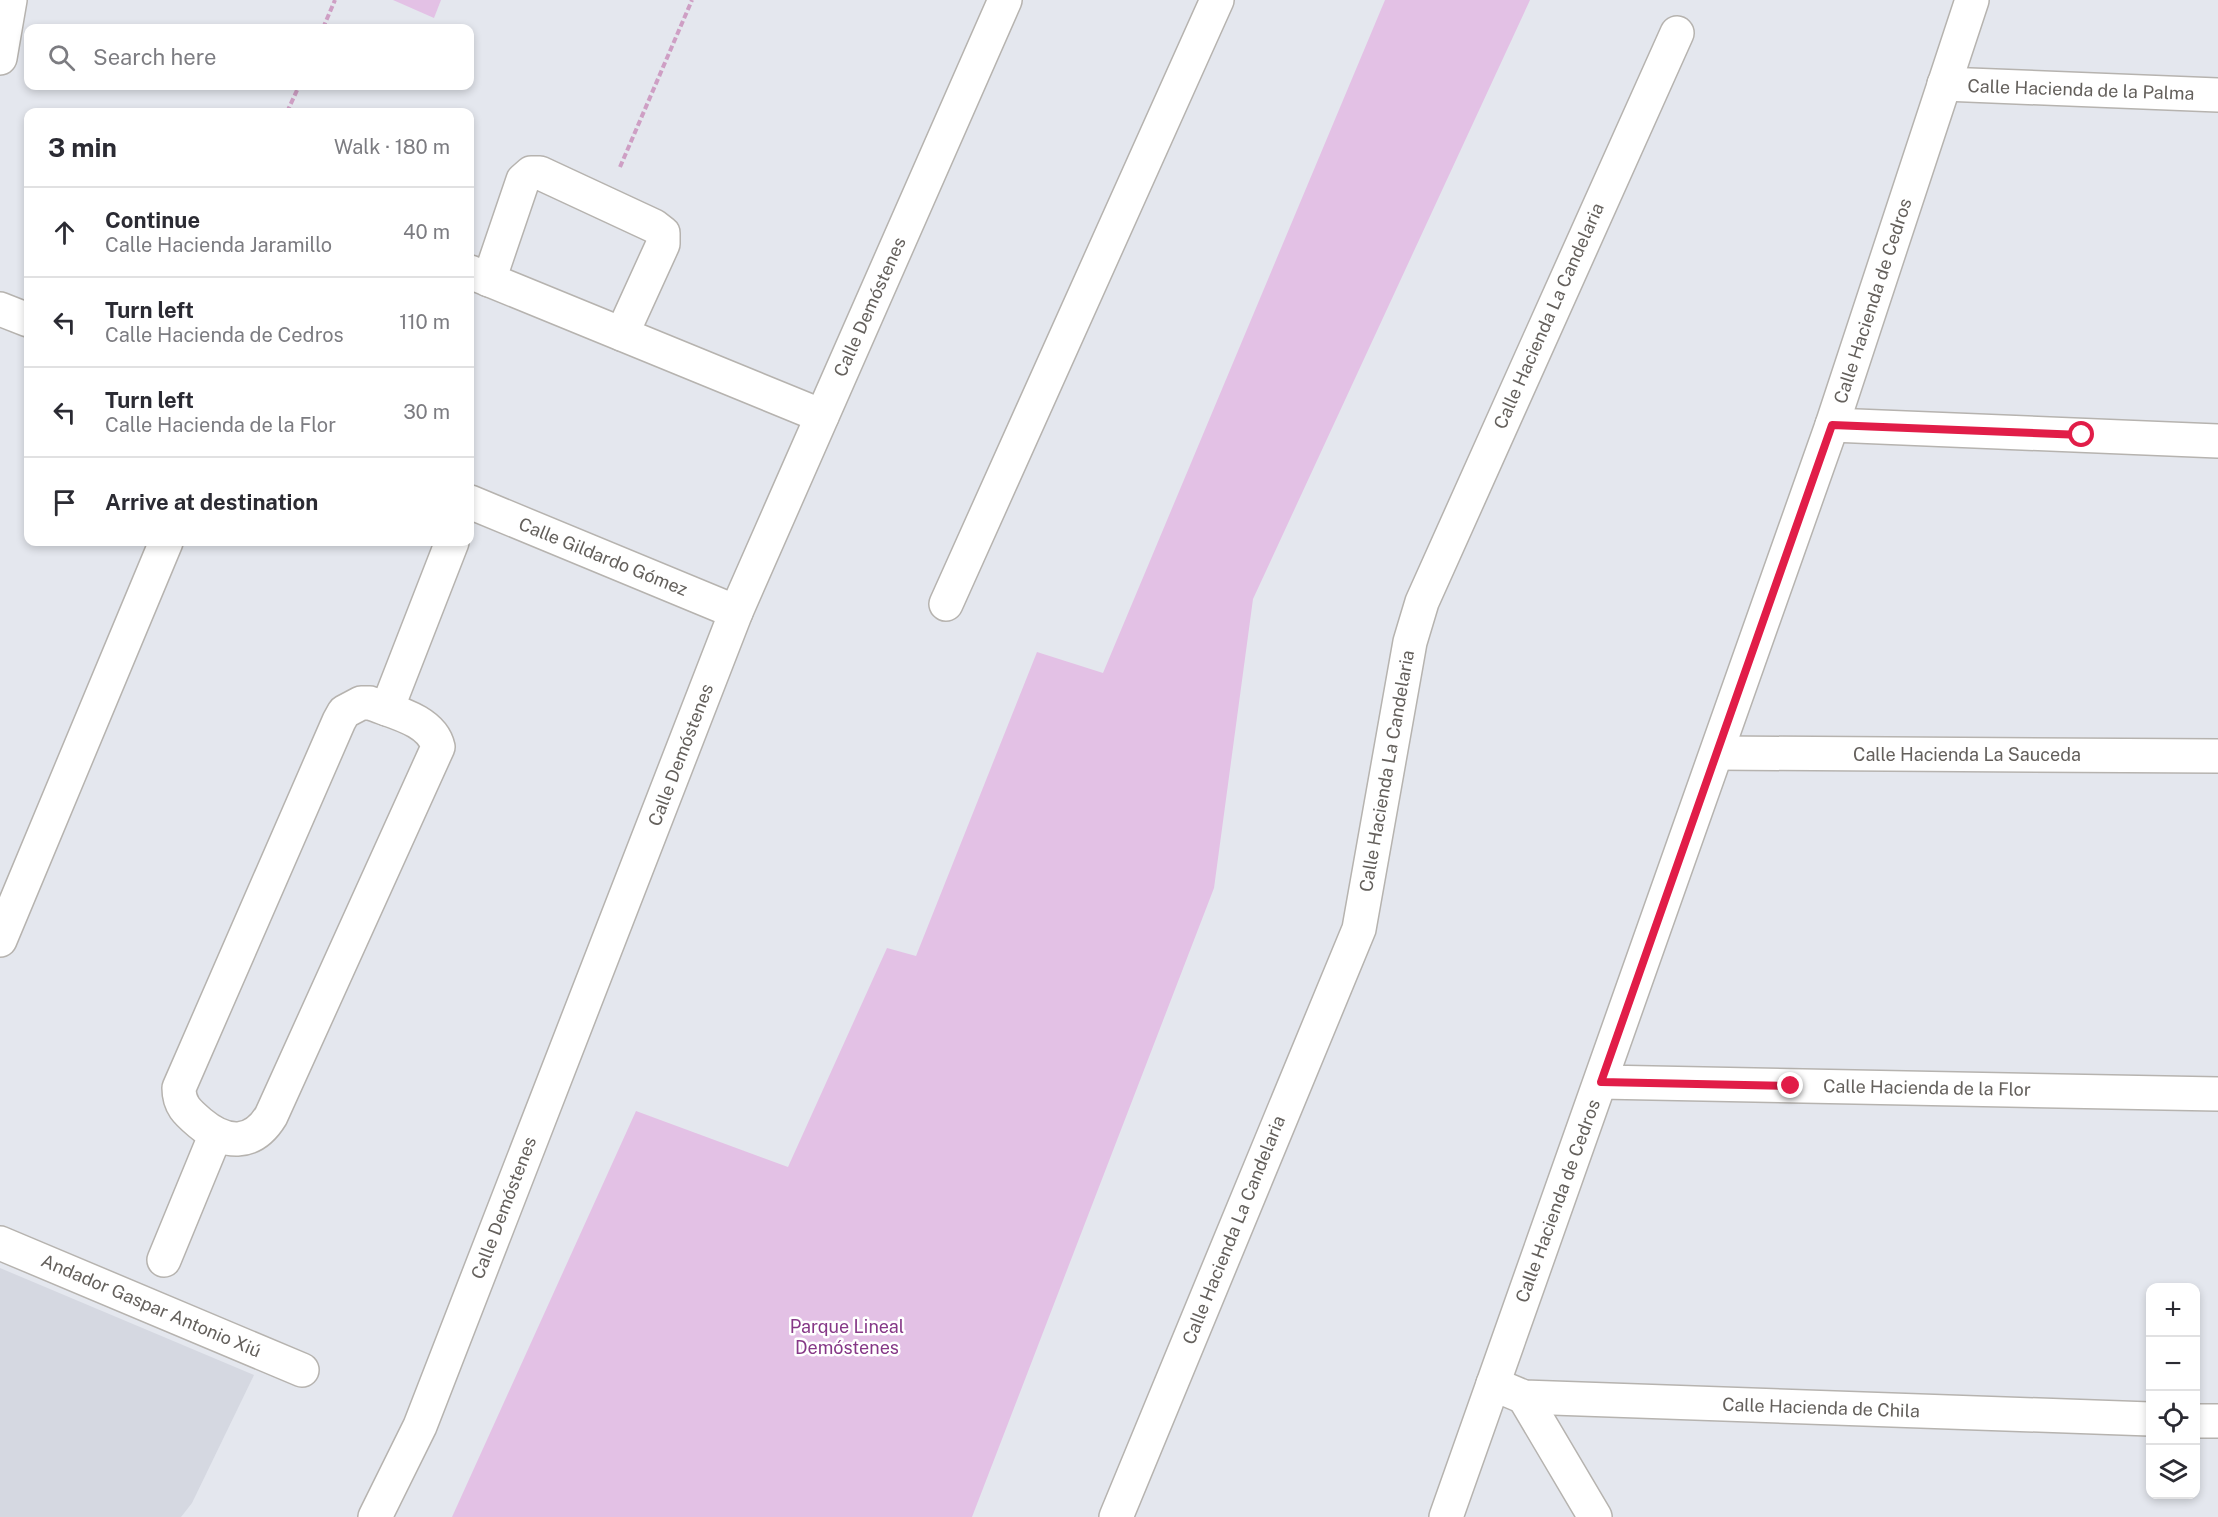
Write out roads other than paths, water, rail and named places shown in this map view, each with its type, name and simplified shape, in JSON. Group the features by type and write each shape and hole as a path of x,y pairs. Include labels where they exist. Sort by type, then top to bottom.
{"street":[{"path":"0,58 10,0"},
{"name":"Calle Demóstenes","path":"375,1517 420,1426 736,612 1005,0"},
{"path":"946,604 1217,0"},
{"name":"Calle Hacienda de Cedros","path":"1446,1517 1832,425 1972,0"},
{"name":"Calle Hacienda La Candelaria","path":"1116,1517 1359,929 1410,642 1422,602 1677,33"},
{"name":"Calle Hacienda de la Palma","path":"1944,84 2218,95"},
{"path":"622,334 664,238 663,233 654,226 604,202 540,173 531,173 523,180 479,276 822,416"},
{"path":"0,309 24,318"},
{"path":"1832,425 2218,441"},
{"name":"Calle Gildardo Gómez","path":"474,504 736,612"},
{"path":"0,940 164,546"},
{"path":"387,709 450,546"},
{"path":"370,702 426,726 438,747 271,1116 265,1126 248,1138 215,1136 182,1106 179,1088 339,721 344,712 361,703 370,702"},
{"name":"Calle Hacienda La Sauceda","path":"1717,753 2218,756"},
{"name":"Calle Hacienda de la Flor","path":"1601,1082 2218,1094"},
{"path":"164,1260 215,1136"},
{"name":"Andador Gaspar Antonio Xiú","path":"0,1243 302,1370"},
{"name":"Calle Hacienda de Chila","path":"1493,1384 1524,1397 2146,1419"},
{"path":"1524,1397 1595,1517"},
{"path":"2200,1421 2218,1422"}],"park label":[{"name":"Parque Lineal Demóstenes","path":"847,1337"}]}
